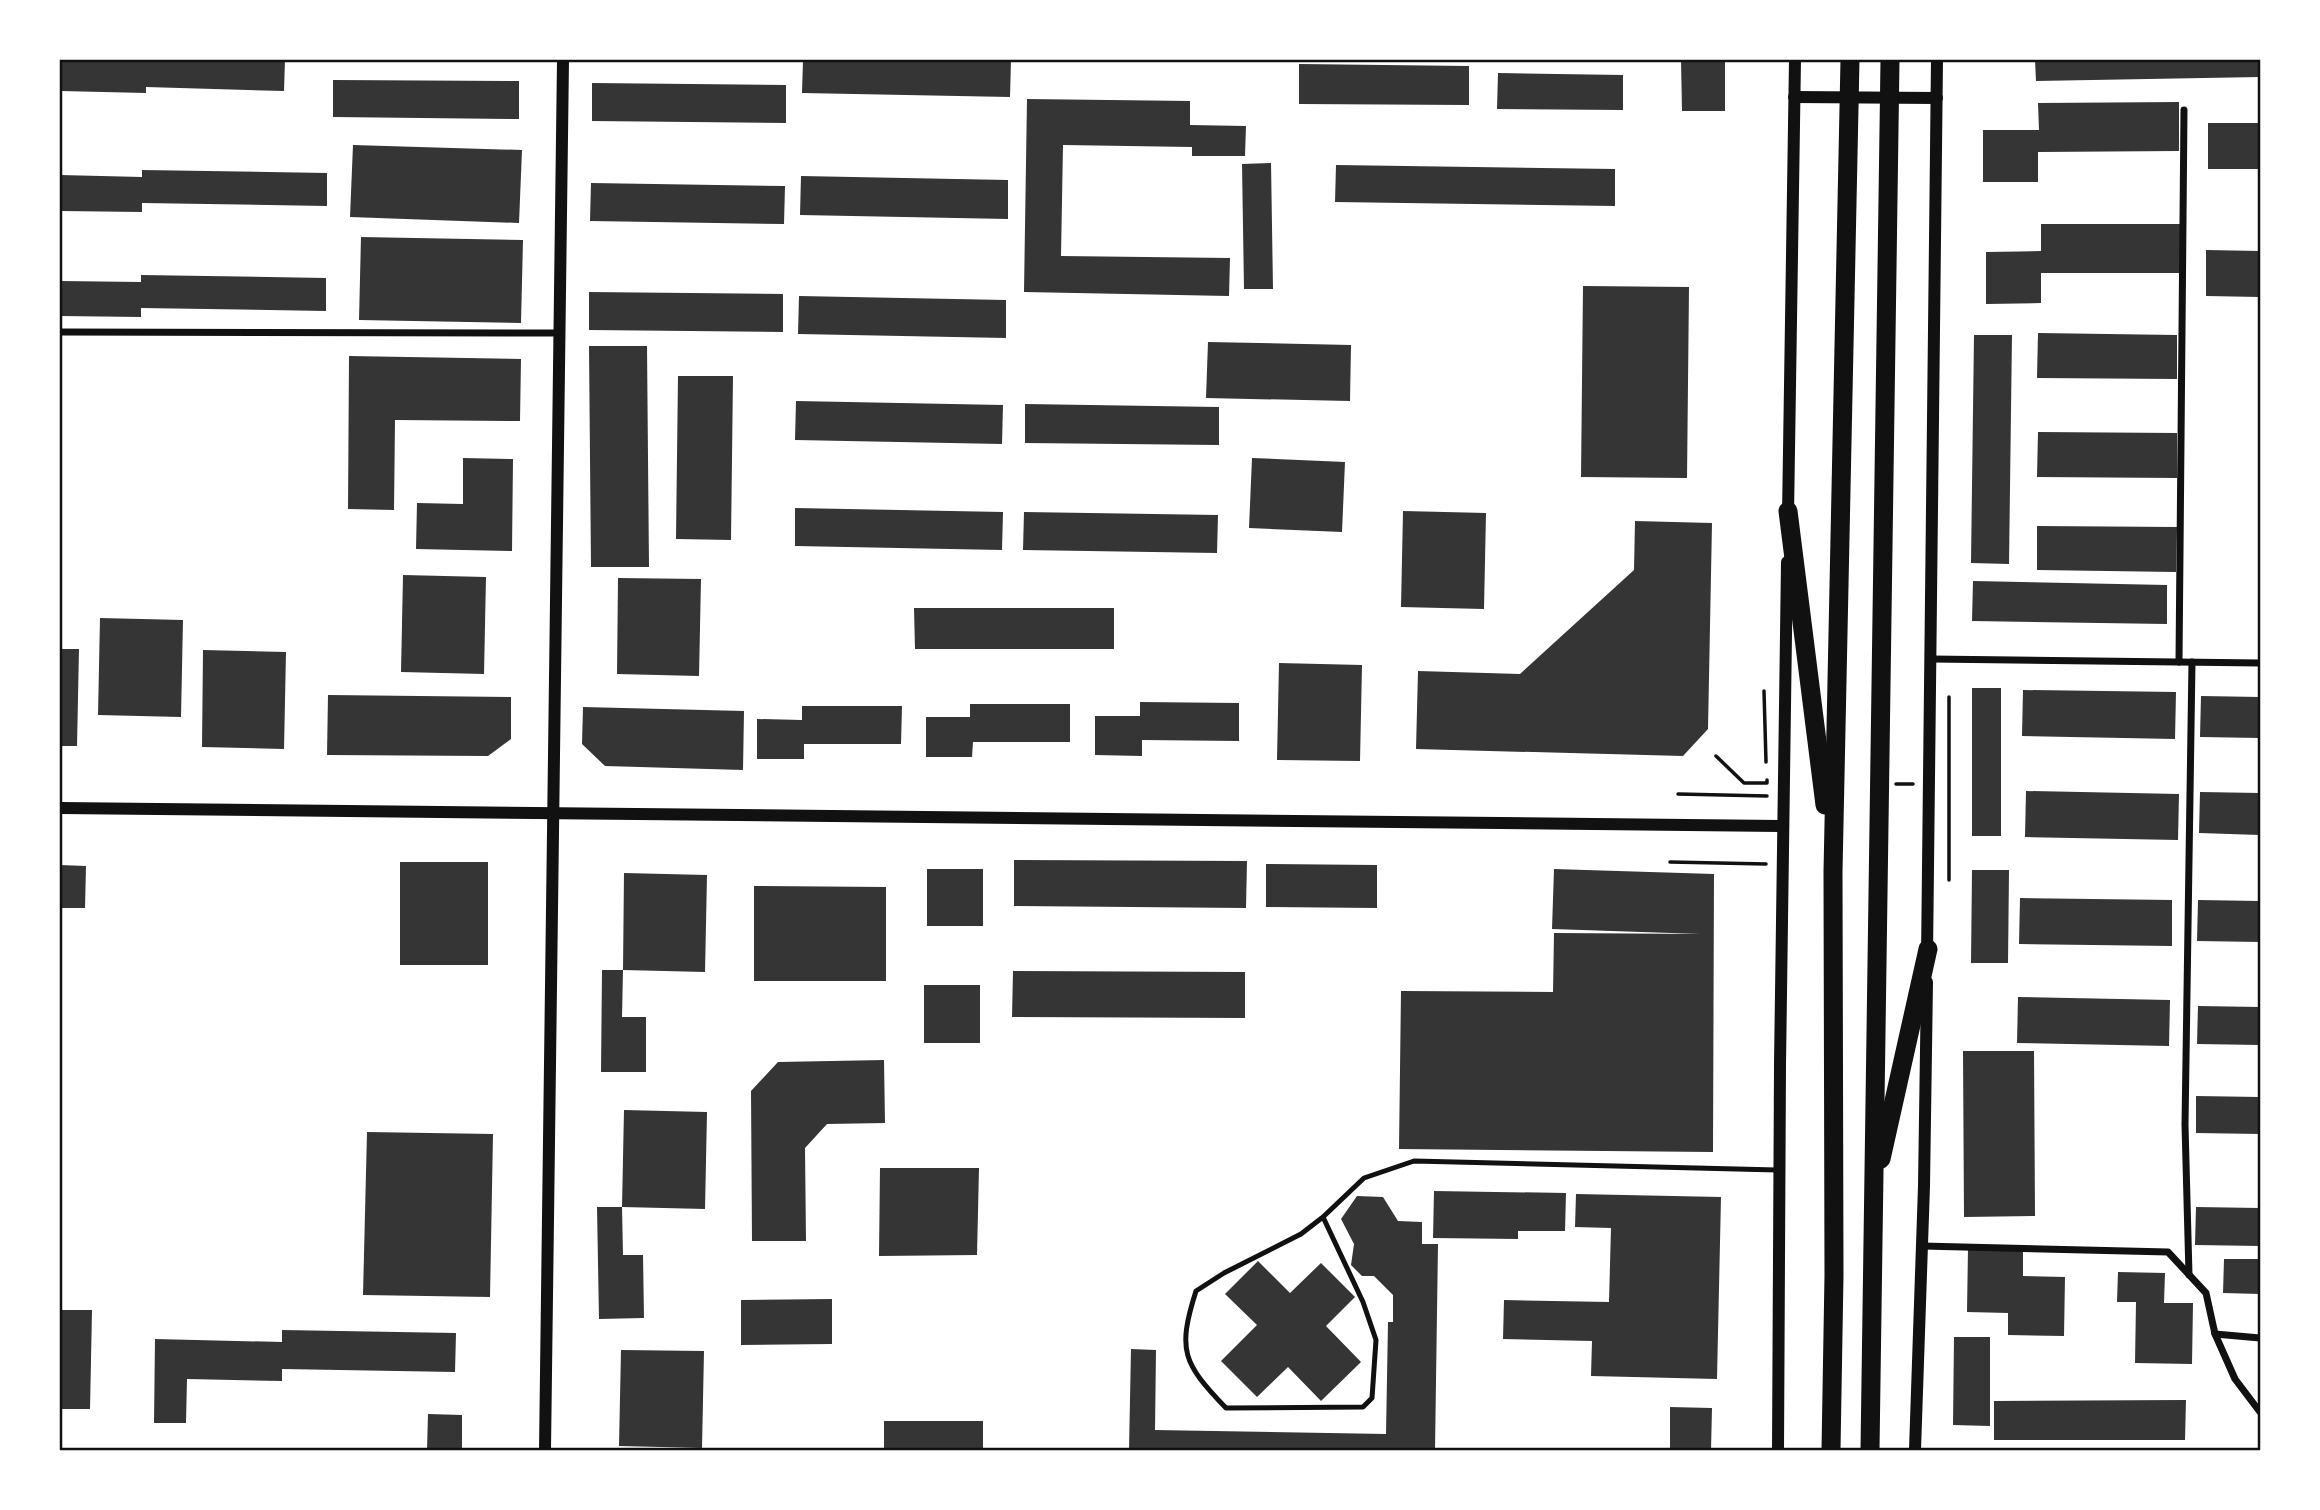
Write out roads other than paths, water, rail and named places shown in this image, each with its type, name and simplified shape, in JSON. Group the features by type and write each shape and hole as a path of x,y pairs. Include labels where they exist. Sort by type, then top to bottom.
{"highway":[{"path":"1831,1451 1834,1275 1833,872 1850,60"},
{"path":"1870,1451 1890,60"},
{"path":"1788,511 1833,872"},
{"path":"1872,1201 1928,949"}],"street":[{"path":"545,1451 563,60"},
{"path":"1779,1451 1782,827 1794,60"},
{"path":"1915,1451 1928,949 1937,60"},
{"path":"1794,97 1937,98"},
{"path":"2179,662 2184,110"},
{"path":"60,332 559,333"},
{"path":"1931,659 2260,663"},
{"path":"2189,1275 2185,1125 2192,662"},
{"path":"60,808 1782,827"},
{"path":"1922,1246 2168,1252 2206,1293 2215,1334 2235,1379 2260,1412"},
{"path":"2215,1334 2260,1338"}],"lane":[{"path":"1323,1217 1363,1302 1376,1340 1372,1398 1363,1407 1226,1408 1197,1377 1186,1351 1187,1319 1196,1291 1224,1273 1301,1234 1364,1178 1414,1161 1780,1171"}]}
